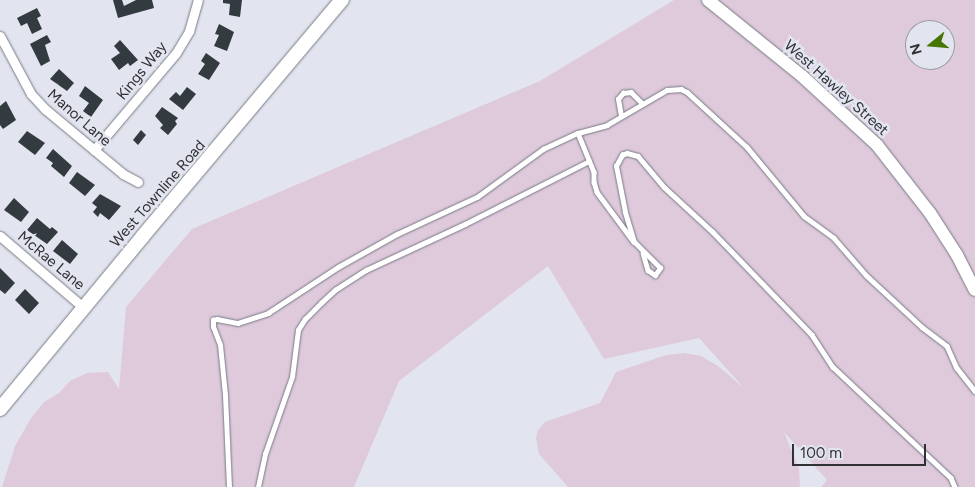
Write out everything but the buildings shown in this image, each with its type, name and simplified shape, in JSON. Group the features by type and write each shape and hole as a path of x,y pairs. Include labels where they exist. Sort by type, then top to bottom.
{"main road":[{"name":"West Townline Road","path":"0,409 342,0"}],"street":[{"name":"Kings Way","path":"94,150 176,54 189,31 198,0"},
{"name":"West Hawley Street","path":"708,0 802,76 877,145 930,213 957,255 975,290"},
{"name":"Manor Lane","path":"0,36 31,94 45,109 123,174 138,182"},
{"name":"McRae Lane","path":"0,236 84,308"}],"lane":[{"path":"229,487 225,395 220,345 212,327 213,320 238,323 268,313 338,267 397,234 477,197 543,149 578,133 607,125 642,104 673,89 681,89 694,97 747,147 804,216 834,238 867,276 922,327 947,346 958,368 975,391"},
{"path":"621,116 618,99 623,93 631,92 642,104"},
{"path":"578,133 589,161 597,192 643,253 660,268 656,275 651,274 648,270 643,253"},
{"path":"634,242 625,212 616,166 622,155 627,153 638,156 676,200 713,232 812,335 834,367 951,478 955,487"},
{"path":"258,487 265,454 292,377 298,330 335,290 366,270 465,224 589,161"}],"shaded area":[{"path":"674,0 975,0 975,487 821,487 827,480 784,432 799,469 800,487 568,487 539,454 536,438 538,430 545,422 600,403 616,372 666,355 684,353 701,356 718,366 744,388 699,338 604,359 548,266 399,381 354,487 2,487 15,446 31,418 44,402 59,393 70,381 87,373 108,372 119,389 126,307 192,229 540,81"}]}
